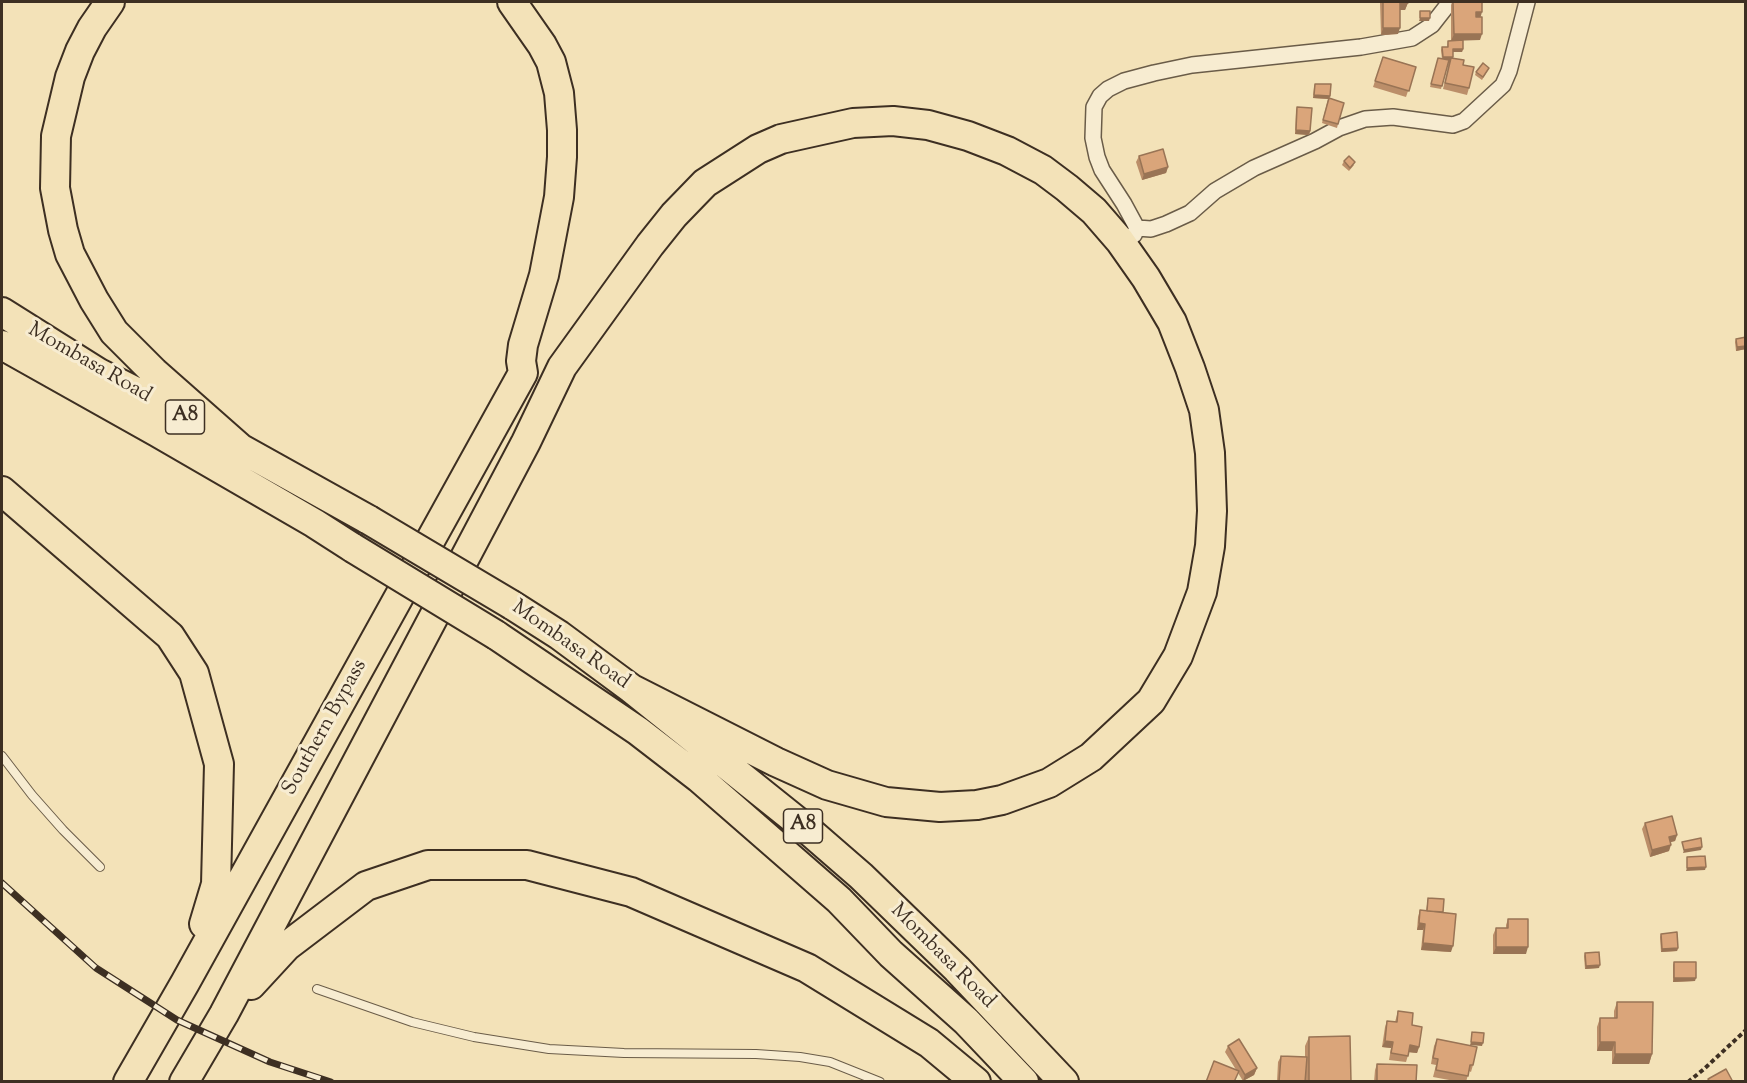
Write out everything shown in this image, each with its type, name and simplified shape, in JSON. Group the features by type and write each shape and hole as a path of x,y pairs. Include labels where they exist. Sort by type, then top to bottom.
{"highway":[{"path":"110,2 80,51 70,77 56,136 55,188 70,254 114,332 154,372 239,447"},
{"name":"Southern Bypass","path":"128,1082 523,373 521,361 523,345 544,275 559,197 562,130 559,93 551,62 512,2"},
{"name":"Southern Bypass","path":"184,1082 224,1014 526,442 562,367 650,245 674,215 705,183 758,149 781,139 853,123 893,121 928,125 968,136 1007,151 1043,170 1094,211 1129,234 1146,278 1172,322 1204,410 1210,453 1212,511 1210,546 1202,592 1178,656 1150,701 1109,741 1091,757 1049,783 1002,800 976,805 912,806 886,802 827,785 776,762 632,689"},
{"name":"Mombasa Road","path":"2,312 99,373 168,408 369,520 559,635 632,689 808,830 861,876 957,969 1064,1082"},
{"name":"Mombasa Road","path":"2,345 314,523 496,635 638,731 699,778 839,900 891,954 966,1021 1024,1082"},
{"path":"2,491 170,636 194,673 219,764 216,884 185,983"},
{"path":"224,1014 287,946 366,886 428,865 527,865 631,892 807,968 929,1043 976,1082"}],"street":[{"path":"1450,2 1432,25 1412,38 1353,48 1192,65 1124,81 1108,89 1100,96 1094,107 1093,138 1102,170 1124,204 1129,234 1166,224 1190,213 1215,191 1254,168 1316,141 1339,128 1365,119 1393,117 1453,125 1464,122 1503,85 1509,71 1527,2"}],"lane":[{"path":"2,756 32,795 100,867"},
{"path":"317,989 412,1023 474,1037 549,1049 800,1057 830,1062 880,1082"}],"path":[{"path":"1688,1082 1746,1030"}],"building":[{"path":"1383,2 1408,2 1400,3 1400,28 1383,28"},
{"path":"1453,2 1482,2 1482,12 1476,12 1476,17 1482,17 1482,34 1454,34"},
{"path":"1420,11 1430,11 1430,18 1420,18"},
{"path":"1463,40 1463,49 1453,49 1453,57 1443,57 1442,47 1448,47 1448,41"},
{"path":"1383,57 1416,67 1409,91 1375,81"},
{"path":"1438,58 1449,60 1442,86 1431,84"},
{"path":"1451,58 1464,60 1463,65 1474,67 1469,88 1445,83"},
{"path":"1483,63 1489,68 1483,77 1476,72"},
{"path":"1315,84 1331,84 1330,96 1314,95"},
{"path":"1329,98 1344,103 1338,124 1323,120"},
{"path":"1297,107 1312,108 1310,131 1296,130"},
{"path":"1163,149 1168,167 1144,174 1139,156"},
{"path":"1349,156 1355,162 1350,168 1344,161"},
{"path":"1746,337 1746,346 1737,347 1736,339"},
{"path":"1672,816 1677,835 1669,837 1671,845 1652,850 1645,823"},
{"path":"1701,838 1702,847 1684,850 1682,842"},
{"path":"1705,856 1706,867 1687,868 1687,857"},
{"path":"1428,898 1444,899 1443,912 1427,911"},
{"path":"1420,910 1456,914 1453,946 1423,943 1425,924 1419,923"},
{"path":"1508,919 1528,919 1528,947 1496,947 1496,928 1508,928"},
{"path":"1677,932 1678,948 1662,949 1661,934"},
{"path":"1599,952 1600,965 1586,966 1585,953"},
{"path":"1674,962 1696,962 1696,978 1674,978"},
{"path":"1617,1002 1653,1002 1652,1054 1615,1054 1615,1042 1600,1042 1600,1018 1617,1018"},
{"path":"1398,1011 1413,1013 1412,1025 1422,1027 1419,1047 1410,1045 1408,1056 1391,1053 1393,1042 1385,1041 1387,1021 1397,1022"},
{"path":"1472,1032 1484,1033 1483,1043 1471,1042"},
{"path":"1350,1036 1351,1082 1309,1082 1309,1037"},
{"path":"1239,1039 1257,1068 1245,1075 1228,1046"},
{"path":"1437,1039 1477,1047 1468,1076 1436,1070 1438,1059 1433,1058"},
{"path":"1281,1056 1307,1057 1305,1082 1279,1082"},
{"path":"1214,1061 1239,1071 1234,1082 1206,1082"},
{"path":"1377,1064 1417,1065 1416,1082 1377,1082"},
{"path":"1726,1069 1733,1082 1710,1082 1708,1079"}],"railway":[{"path":"2,883 96,968 177,1020 270,1062 331,1082"}]}
